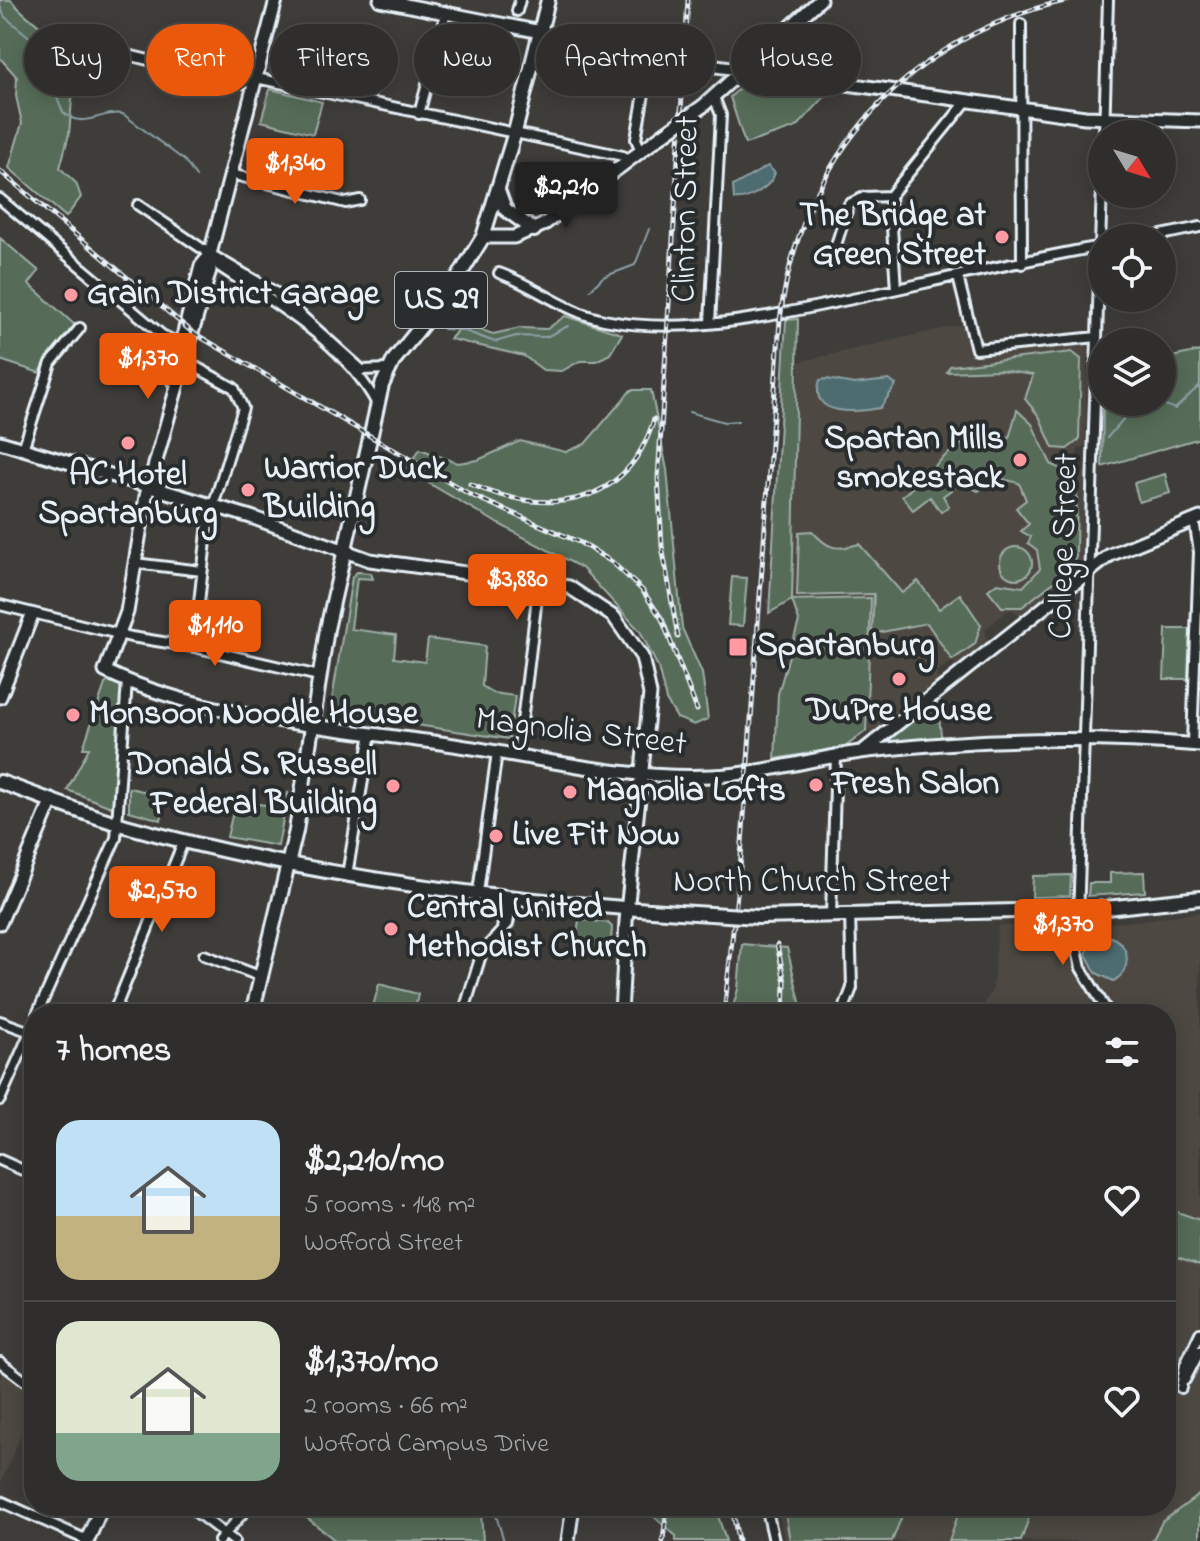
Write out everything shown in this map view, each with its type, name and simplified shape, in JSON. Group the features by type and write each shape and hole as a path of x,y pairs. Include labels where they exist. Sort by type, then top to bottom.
{"main road":[{"name":"US 29","path":"542,24 548,0"},
{"name":"US 29","path":"255,1004 289,864 319,676 377,404 389,369 451,289 483,237 515,132 536,46"},
{"path":"498,190 505,209 534,230"},
{"name":"North Church Street","path":"0,782 118,823 289,864 347,875 627,909 759,917 1079,909 1200,898"},
{"path":"87,1541 98,1516"}],"street":[{"path":"148,489 210,270 210,254 276,0"},
{"path":"380,0 536,29"},
{"path":"517,11 520,0"},
{"path":"794,24 820,0"},
{"path":"1104,118 1108,0"},
{"path":"419,114 446,13"},
{"path":"1021,24 1022,264"},
{"path":"130,56 243,83 255,79 515,132 623,156 628,161"},
{"path":"483,237 514,237 534,230 703,106 731,82"},
{"path":"861,87 1104,118 1200,121"},
{"path":"641,151 636,139 644,96"},
{"name":"Clinton Street","path":"710,323 721,115 714,97"},
{"path":"896,289 890,196 966,102"},
{"path":"231,174 346,203 360,200"},
{"path":"836,245 849,204 864,197 890,196"},
{"path":"0,199 162,335 181,344"},
{"path":"138,205 210,254 275,292 362,370 389,369"},
{"path":"1176,232 1200,227"},
{"path":"499,273 563,306 595,317 629,323 710,323 776,315 1088,249"},
{"path":"119,634 181,344 201,266 210,254"},
{"path":"210,254 220,267 298,319 330,346 370,391 377,404"},
{"path":"958,277 976,349 1088,338"},
{"path":"23,449 46,375 56,356 80,328"},
{"path":"56,356 68,361"},
{"path":"185,361 234,388 242,402 242,414 213,505 194,647"},
{"name":"College Street","path":"1095,416 1078,960 1103,1004"},
{"path":"0,442 148,489 213,505 343,552 401,565 569,587 591,598 614,617 642,657 650,694 627,909 622,1004"},
{"path":"863,751 1091,569 1127,545 1197,519 1196,744"},
{"path":"134,563 202,571"},
{"path":"518,755 539,581"},
{"path":"0,605 32,615 319,676"},
{"path":"0,697 32,615"},
{"name":"Magnolia Street","path":"119,634 105,671 127,681 200,702 312,724 642,774 723,776 863,751 963,740 1084,739 1196,744"},
{"path":"42,1004 114,843 127,681"},
{"path":"347,875 371,733"},
{"path":"478,892 497,752"},
{"path":"831,915 836,756"},
{"path":"0,923 52,800"},
{"path":"117,1004 184,840"},
{"path":"466,1004 482,952 505,927 510,896"},
{"path":"846,1004 852,988 850,914"},
{"path":"204,955 262,977"},
{"path":"0,1021 24,1027"},
{"path":"0,1100 24,1048"},
{"path":"0,1160 24,1171"},
{"path":"1192,1364 1200,1333"},
{"path":"1192,1364 1200,1351"},
{"path":"0,1362 24,1380"},
{"path":"1192,1364 1200,1374"},
{"path":"0,1501 24,1512"},
{"path":"33,1516 87,1541"},
{"path":"199,1516 222,1538 234,1541"},
{"path":"222,1538 241,1516"},
{"path":"568,1541 572,1516"},
{"path":"768,1516 774,1541"}],"shaded area":[{"path":"963,324 971,352 1088,341 1085,446 1078,448 1077,468 1085,473 1082,562 1077,572 1020,616 1013,610 1007,611 985,629 987,642 957,666 953,662 947,664 936,673 938,680 871,733 866,731 871,598 792,600 799,362"},
{"path":"1200,912 1200,1541 785,1541 779,1516 1176,1516 1176,1004 984,1004 993,989 998,926 1128,922"},
{"path":"3,1372 24,1388 24,1427 0,1485 0,1379"}],"green space":[{"path":"0,0 11,0 38,24 24,24 24,96 72,96 69,134 60,168 76,183 81,197 66,217 9,168 22,123 16,96 17,77 0,58"},
{"path":"270,89 270,96 298,96 322,102 313,134 261,121"},
{"path":"825,96 797,127 745,144 730,97"},
{"path":"0,238 39,271 29,284 75,325 47,358 40,373 0,360"},
{"path":"565,316 622,334 610,354 596,361 580,361 562,371 543,370 524,356 450,339 463,324 493,334 520,328 547,329"},
{"path":"798,319 792,600 769,613 786,320"},
{"path":"1200,351 1200,438 1102,467 1103,416 1176,416 1176,356"},
{"path":"1072,352 1081,359 1079,440 1067,449 1053,448 1039,416 1025,399 1033,375 1000,370 947,372 950,366"},
{"path":"631,390 651,390 667,470 682,628 702,673 708,719 694,725 677,718 666,700 658,667 640,631 582,568 406,470 420,449 458,463 478,460 520,441 566,452 585,444"},
{"path":"1017,410 1032,424 1051,464 1077,477 1076,557 1068,571 1022,607 1002,607 988,590 997,583 1023,587 1040,569 1037,550 1028,543 1031,537 1021,531 1029,524 1016,508 1026,500 1019,483 999,478 978,491 962,482 943,496 949,506 941,512 930,497 913,510 902,496 961,444 990,437 1009,438"},
{"path":"1165,474 1170,493 1139,502 1134,483"},
{"path":"812,531 833,547 859,544 902,593 918,581 939,609 960,594 981,625 975,644 952,660 927,623 872,634 874,594 797,596 799,532"},
{"path":"1016,547 1027,552 1032,563 1027,574 1016,579 1005,574 1000,563 1005,552"},
{"path":"357,572 371,573 373,579 357,578 351,629 396,635 394,658 425,662 428,639 485,646 482,686 493,693 515,696 509,739 330,712 352,577"},
{"path":"732,577 747,578 743,626 728,625"},
{"path":"871,598 866,731 845,747 775,759 778,694 799,621 792,600"},
{"path":"1166,629 1190,629 1188,679 1164,679"},
{"path":"111,680 119,681 122,686 114,808 67,790 89,748 83,748 105,684"},
{"path":"936,692 942,743 863,751"},
{"path":"129,788 166,796 161,820 129,811"},
{"path":"288,793 278,846 227,837 236,799 264,805"},
{"path":"1144,872 1145,892 1088,896 1089,883 1110,883 1110,873"},
{"path":"1071,875 1070,896 1032,897 1033,876"},
{"path":"579,919 608,923 612,927 610,959 603,958 577,935"},
{"path":"742,944 787,948 801,1004 734,1004"},
{"path":"379,984 418,994 416,1004 374,1004"},
{"path":"1176,1212 1200,1220 1200,1265 1176,1257"},
{"path":"1200,1494 1200,1541 1152,1541 1162,1522 1176,1516 1176,1512"},
{"path":"305,1516 481,1516 483,1541 336,1541"},
{"path":"653,1516 718,1516 726,1541 676,1541 676,1536"},
{"path":"786,1516 902,1516 892,1541 790,1541"},
{"path":"958,1516 1030,1516 1021,1541 949,1541"}],"water":[{"path":"768,166 775,173 764,188 752,195 734,199 733,186"},
{"path":"820,380 854,384 889,380 896,385 880,408 848,411 828,407 821,401 818,392"},
{"path":"1111,937 1122,946 1127,958 1124,971 1114,981 1096,973 1086,954 1092,942"}],"waterway":[{"path":"0,6 5,17 32,39 63,112 78,120 123,114 185,161 196,177"},
{"path":"590,290 603,277 635,265 649,229"},
{"path":"443,329 462,330 495,342 516,336 546,337 568,326"},
{"path":"1176,408 1200,385"},
{"path":"689,412 724,422 738,421"},
{"path":"1107,438 1126,416"},
{"path":"496,1516 504,1541"}],"railway":[{"path":"678,637 662,546 658,478 688,0"},
{"path":"725,1004 741,857 780,320 791,261 811,206 838,157 872,112 913,73 959,42 1012,17 1069,0"},
{"path":"0,171 192,332 471,495 581,543 612,562 642,590 662,619 697,710"},
{"path":"470,484 527,500 554,502 580,498 604,488 625,472 641,449 654,419"},
{"path":"777,945 785,982 784,1004"},
{"path":"663,1541 666,1516"},
{"path":"734,1516 738,1541"}],"place":[{"name":"The Bridge at Green Street","path":"1002,237"},
{"name":"Grain District Garage","path":"71,295"},
{"name":"AC Hotel Spartanburg","path":"128,443"},
{"name":"Spartan Mills smokestack","path":"1020,460"},
{"name":"Warrior Duck Building","path":"248,490"},
{"name":"Spartanburg","path":"738,647"},
{"name":"DuPre House","path":"899,679"},
{"name":"Monsoon Noodle House","path":"73,715"},
{"name":"Fresh Salon","path":"816,785"},
{"name":"Donald S. Russell Federal Building","path":"393,786"},
{"name":"Magnolia Lofts","path":"570,792"},
{"name":"Live Fit Now","path":"496,836"},
{"name":"Central United Methodist Church","path":"391,929"}]}
